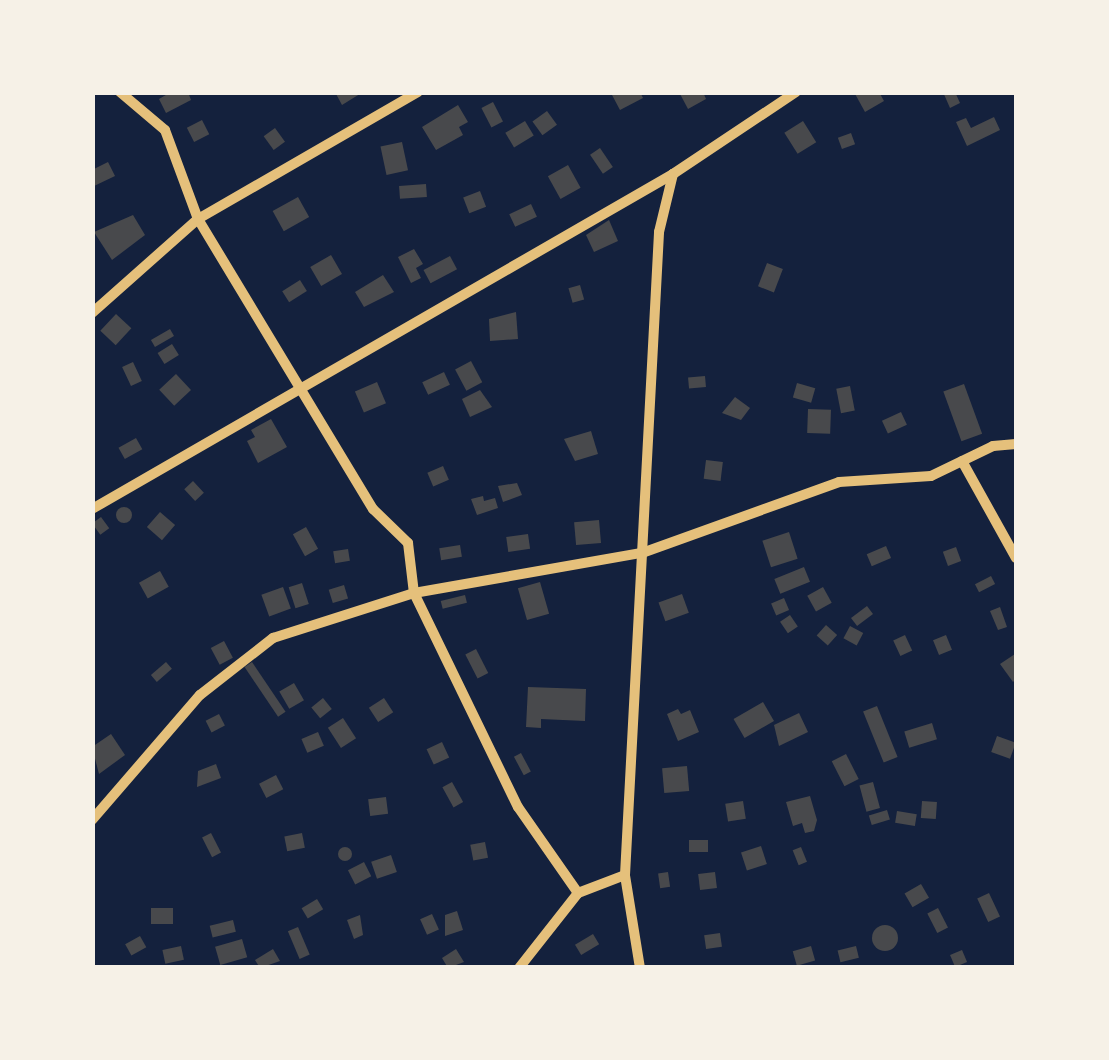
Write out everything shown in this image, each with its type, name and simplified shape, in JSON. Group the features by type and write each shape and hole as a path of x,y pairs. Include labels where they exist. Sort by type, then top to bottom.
{"street":[{"path":"120,92 165,130 198,219 303,386 373,510 408,542 414,593 518,806 578,893"},
{"path":"92,314 198,219 418,92"},
{"path":"92,509 673,174 796,92"},
{"path":"640,968 625,874 659,232 673,174"},
{"path":"92,820 200,695 273,638 414,593 642,553 839,482 932,476 993,446 1016,444"},
{"path":"962,461 1016,558"},
{"path":"519,968 578,893 625,874"}],"building":[{"path":"171,92 188,92 191,100 166,113 159,99"},
{"path":"335,92 363,92 342,105"},
{"path":"640,92 643,98 620,110 612,95"},
{"path":"679,92 703,92 706,99 688,109"},
{"path":"854,92 879,92 884,101 865,112"},
{"path":"943,92 955,92 960,103 950,108"},
{"path":"493,102 503,122 491,128 481,108"},
{"path":"458,105 468,122 459,127 463,135 436,150 422,127"},
{"path":"547,111 557,125 542,135 532,122"},
{"path":"994,117 1000,130 967,146 956,122 966,118 971,128"},
{"path":"202,120 209,134 194,142 187,128"},
{"path":"525,121 534,136 514,147 505,133"},
{"path":"803,121 816,142 798,154 784,133"},
{"path":"275,128 285,142 274,150 264,136"},
{"path":"851,133 855,144 842,149 838,138"},
{"path":"402,142 408,170 387,175 380,147"},
{"path":"600,148 613,167 603,174 590,155"},
{"path":"108,162 115,176 92,187 92,170"},
{"path":"568,165 581,188 560,199 548,176"},
{"path":"426,184 427,197 400,199 399,186"},
{"path":"480,191 486,207 469,213 463,197"},
{"path":"298,197 309,217 284,231 273,211"},
{"path":"531,204 537,217 515,227 509,214"},
{"path":"133,215 145,235 112,260 94,232"},
{"path":"609,220 618,241 594,252 586,235"},
{"path":"414,249 423,264 416,268 421,278 411,283 398,257"},
{"path":"331,255 342,274 321,286 310,267"},
{"path":"450,256 457,269 431,283 424,270"},
{"path":"767,263 783,269 774,292 758,286"},
{"path":"383,275 394,292 364,307 355,292"},
{"path":"300,280 307,291 289,302 282,291"},
{"path":"580,285 584,299 573,303 568,288"},
{"path":"516,312 518,339 490,341 489,319"},
{"path":"116,314 131,328 116,345 100,331"},
{"path":"170,329 174,336 155,347 151,340"},
{"path":"172,344 179,355 164,364 158,353"},
{"path":"471,361 482,382 466,391 455,369"},
{"path":"133,362 142,381 131,386 122,367"},
{"path":"444,372 450,385 428,395 422,382"},
{"path":"176,374 191,390 174,406 159,390"},
{"path":"705,376 706,387 689,388 688,377"},
{"path":"377,382 386,403 364,413 355,391"},
{"path":"797,383 815,388 811,403 793,397"},
{"path":"964,384 982,434 961,441 943,392"},
{"path":"850,386 855,411 841,413 836,389"},
{"path":"480,390 492,407 470,417 462,399"},
{"path":"735,397 750,408 741,420 722,413"},
{"path":"808,409 831,410 830,434 807,433"},
{"path":"901,412 907,425 888,434 882,421"},
{"path":"271,419 287,447 258,463 247,441 255,437 251,430"},
{"path":"591,431 598,454 575,461 564,439"},
{"path":"136,438 142,449 125,459 119,448"},
{"path":"706,460 723,462 721,481 704,479"},
{"path":"443,466 449,480 433,486 427,473"},
{"path":"193,481 204,493 195,501 184,489"},
{"path":"517,483 522,495 503,502 498,486"},
{"path":"483,496 484,501 495,498 498,508 477,515 471,499"},
{"path":"124,507 132,515 124,523 116,515"},
{"path":"160,512 175,525 162,540 147,527"},
{"path":"101,517 109,528 100,535 92,523"},
{"path":"599,520 601,543 576,545 574,522"},
{"path":"306,527 318,549 305,556 293,534"},
{"path":"789,532 798,559 771,567 762,541"},
{"path":"528,534 530,549 508,552 506,537"},
{"path":"460,545 462,557 441,560 439,548"},
{"path":"886,546 891,558 872,566 867,554"},
{"path":"956,547 961,561 948,566 943,552"},
{"path":"348,549 350,561 335,563 333,551"},
{"path":"804,567 810,582 780,594 774,579"},
{"path":"160,571 169,587 148,598 139,583"},
{"path":"991,576 995,584 979,592 975,584"},
{"path":"540,582 549,614 527,620 518,588"},
{"path":"302,583 309,604 295,608 289,587"},
{"path":"344,585 348,598 333,603 329,590"},
{"path":"283,587 291,609 269,616 261,595"},
{"path":"823,587 832,603 816,611 807,596"},
{"path":"682,594 689,613 665,621 659,603"},
{"path":"465,595 467,603 443,609 441,601"},
{"path":"784,598 789,610 776,615 771,603"},
{"path":"867,606 873,614 857,626 851,618"},
{"path":"1000,607 1007,627 998,630 990,611"},
{"path":"790,615 798,627 788,633 780,622"},
{"path":"826,625 837,635 828,645 817,635"},
{"path":"850,626 863,633 857,645 843,638"},
{"path":"905,635 912,650 900,656 893,640"},
{"path":"946,635 952,650 939,655 933,640"},
{"path":"224,641 233,658 220,665 211,648"},
{"path":"476,649 488,673 478,679 465,654"},
{"path":"1015,654 1016,679 1013,682 1000,664"},
{"path":"166,662 172,669 157,682 151,675"},
{"path":"252,662 286,712 278,717 245,667"},
{"path":"294,683 304,700 289,709 279,692"},
{"path":"528,687 586,689 585,721 541,719 541,728 526,727"},
{"path":"323,698 332,709 320,718 311,707"},
{"path":"384,698 393,712 378,722 369,708"},
{"path":"763,702 774,721 745,738 734,719"},
{"path":"877,706 898,757 884,763 863,712"},
{"path":"678,709 681,714 690,710 699,732 678,741 667,714"},
{"path":"799,713 808,732 779,746 774,725"},
{"path":"219,714 225,726 212,732 206,721"},
{"path":"343,718 356,738 341,748 328,728"},
{"path":"932,723 937,739 909,748 904,731"},
{"path":"318,732 324,746 307,753 301,739"},
{"path":"111,734 125,755 99,774 92,747"},
{"path":"997,736 1016,743 1010,759 991,752"},
{"path":"442,742 449,757 434,765 427,749"},
{"path":"521,753 531,772 524,775 514,757"},
{"path":"846,754 859,779 844,786 832,761"},
{"path":"216,764 221,778 197,787 198,771"},
{"path":"687,766 689,791 664,793 662,768"},
{"path":"276,775 283,789 266,798 259,784"},
{"path":"452,782 463,802 454,807 442,787"},
{"path":"873,782 880,808 866,812 859,786"},
{"path":"810,796 817,820 814,831 805,833 802,823 793,826 786,802"},
{"path":"386,797 388,814 370,816 368,799"},
{"path":"743,801 746,819 728,822 725,804"},
{"path":"922,801 937,802 936,819 921,818"},
{"path":"887,810 890,820 872,825 869,816"},
{"path":"897,811 917,814 915,826 895,823"},
{"path":"211,833 221,853 212,857 202,838"},
{"path":"302,833 305,848 287,851 284,836"},
{"path":"689,840 708,840 708,852 689,852"},
{"path":"485,842 488,858 473,861 470,845"},
{"path":"761,846 767,864 747,871 741,852"},
{"path":"345,847 352,854 345,861 338,854"},
{"path":"801,847 807,862 799,865 793,850"},
{"path":"391,855 397,872 377,879 371,862"},
{"path":"364,862 371,876 355,884 348,870"},
{"path":"668,872 670,887 660,888 658,873"},
{"path":"715,872 717,888 700,890 698,874"},
{"path":"921,884 929,898 913,907 905,893"},
{"path":"989,893 1000,917 988,922 977,898"},
{"path":"317,899 323,909 308,919 302,908"},
{"path":"151,908 173,908 173,924 151,924"},
{"path":"938,908 948,928 937,933 927,913"},
{"path":"457,911 463,930 445,936 445,915"},
{"path":"432,914 439,930 427,935 420,919"},
{"path":"360,915 363,935 354,939 347,920"},
{"path":"233,920 236,932 213,937 210,926"},
{"path":"885,925 894,929 898,938 894,947 885,951 876,947 872,938 876,929"},
{"path":"298,927 310,955 300,959 288,931"},
{"path":"720,933 722,947 706,949 704,935"},
{"path":"593,934 599,944 581,955 575,945"},
{"path":"140,936 146,947 131,956 125,944"},
{"path":"242,939 247,957 220,965 215,947"},
{"path":"181,946 184,960 165,964 162,950"},
{"path":"811,946 815,960 797,966 793,951"},
{"path":"856,946 859,958 840,962 838,951"},
{"path":"273,949 280,961 260,968 255,960"},
{"path":"456,949 464,962 448,968 442,958"},
{"path":"962,950 967,962 955,967 950,955"}]}
